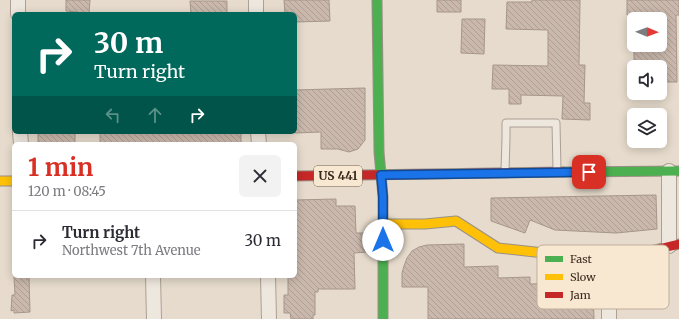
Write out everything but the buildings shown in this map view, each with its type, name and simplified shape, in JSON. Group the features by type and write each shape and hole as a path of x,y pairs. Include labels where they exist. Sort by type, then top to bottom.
{"street":[{"path":"18,0 18,12"},
{"path":"256,0 256,12"},
{"path":"377,0 379,152 383,197 383,319"},
{"path":"674,171 674,245"},
{"name":"US 441","path":"297,176 674,171"},
{"path":"0,181 12,181"},
{"path":"383,224 425,224 456,221 498,248 537,253"},
{"path":"153,278 154,319"},
{"path":"268,278 269,319"}],"lane":[{"path":"505,173 506,123 556,123 557,172"}],"traffic: fast":[{"path":"377,0 379,152 383,197 383,319"},
{"path":"564,172 679,171"}],"traffic: slow":[{"path":"0,181 12,181"},
{"path":"383,224 425,224 456,221 498,248 537,252"}],"traffic: jam":[{"path":"297,176 564,172"},
{"path":"669,246 679,244"}],"route":[{"path":"383,240 383,197 381,175 589,172"}]}
